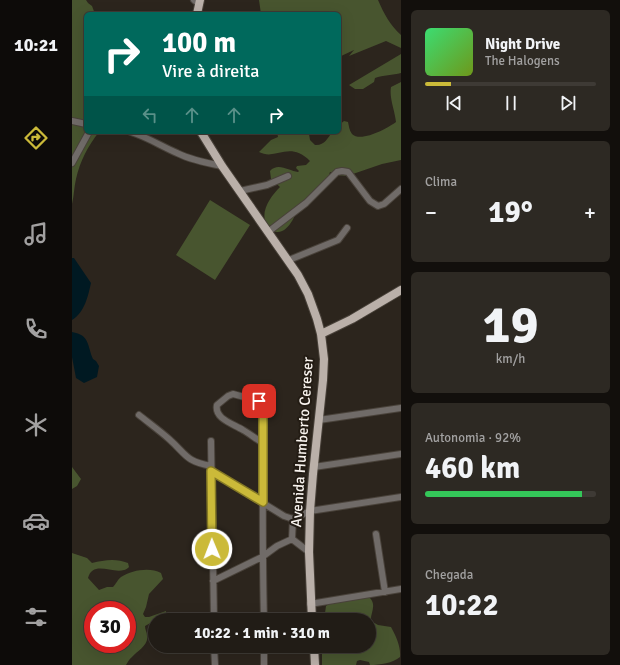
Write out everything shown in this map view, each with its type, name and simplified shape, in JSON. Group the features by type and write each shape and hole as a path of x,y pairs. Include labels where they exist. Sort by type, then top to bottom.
{"main road":[{"path":"193,12 196,0"},
{"path":"196,0 197,12"},
{"name":"Avenida Humberto Cereser","path":"202,134 222,166 289,260 308,294 321,334 324,359 310,511 309,552 311,613"},
{"path":"321,334 352,319 401,290"},
{"path":"314,653 315,665"}],"street":[{"path":"72,121 84,124"},
{"path":"72,163 88,134"},
{"path":"136,134 184,156 201,162 222,166"},
{"path":"268,232 306,203 337,172 348,172 370,201 378,206 384,204 401,189"},
{"path":"240,191 267,185 288,176"},
{"path":"289,260 338,240 347,228"},
{"path":"263,443 242,429 228,422 217,411 217,404 233,394 261,402 263,406 263,443 263,502 262,557 264,613"},
{"path":"319,420 401,408"},
{"path":"139,415 170,440 187,457 211,468 284,516 293,519 310,511 401,497"},
{"path":"211,441 214,613"},
{"path":"314,466 401,454"},
{"path":"292,539 293,519"},
{"path":"376,534 385,592"},
{"path":"213,581 262,557 278,546 292,539"},
{"path":"292,539 309,552"},
{"path":"310,604 401,589"},
{"path":"214,653 214,665"},
{"path":"264,653 264,665"}],"green space":[{"path":"72,0 86,0 92,6 94,12 84,12 84,134 98,134 82,160 75,182 72,204"},
{"path":"259,0 378,0 388,19 401,35 401,48 386,41 349,56 354,50 341,56 341,12 261,12"},
{"path":"401,54 401,73 375,78 374,82 363,89 355,89 349,85"},
{"path":"401,82 401,160 382,164 347,176 337,175 330,172 328,185 302,203 286,229 277,232 270,229 265,220 265,210 267,204 280,187 271,179 270,171 273,168 280,167 298,172 299,171 296,168 297,166 306,165 310,161 296,152 289,151 265,154 259,152 271,140 278,137 277,134 309,134 310,140 315,145 321,144 330,134 341,134 341,123 344,121 348,122 352,134 356,136 368,136 381,131 396,122 391,96 391,87"},
{"path":"210,200 250,225 215,280 176,255"},
{"path":"72,467 81,479 77,486 72,489"},
{"path":"72,553 87,558 92,563 119,560 128,563 129,567 124,570 98,569 90,573 88,578 99,590 107,587 113,587 121,577 136,571 152,570 161,573 163,579 149,594 143,614 145,617 148,617 148,624 145,626 147,635 146,642 126,665 72,665"},
{"path":"364,597 370,598 373,607 372,613 325,613 326,606 329,604"},
{"path":"376,624 391,627 399,645 400,657 390,662 370,665 369,662 360,660 357,661 356,665 322,665 322,653 376,653"}],"water":[{"path":"72,258 74,258 91,283 83,308 72,320"},
{"path":"72,332 78,333 85,338 93,359 99,366 97,377 84,383 76,378 72,357"}],"route":[{"path":"212,549 211,471 263,502 263,406 259,401"}]}
